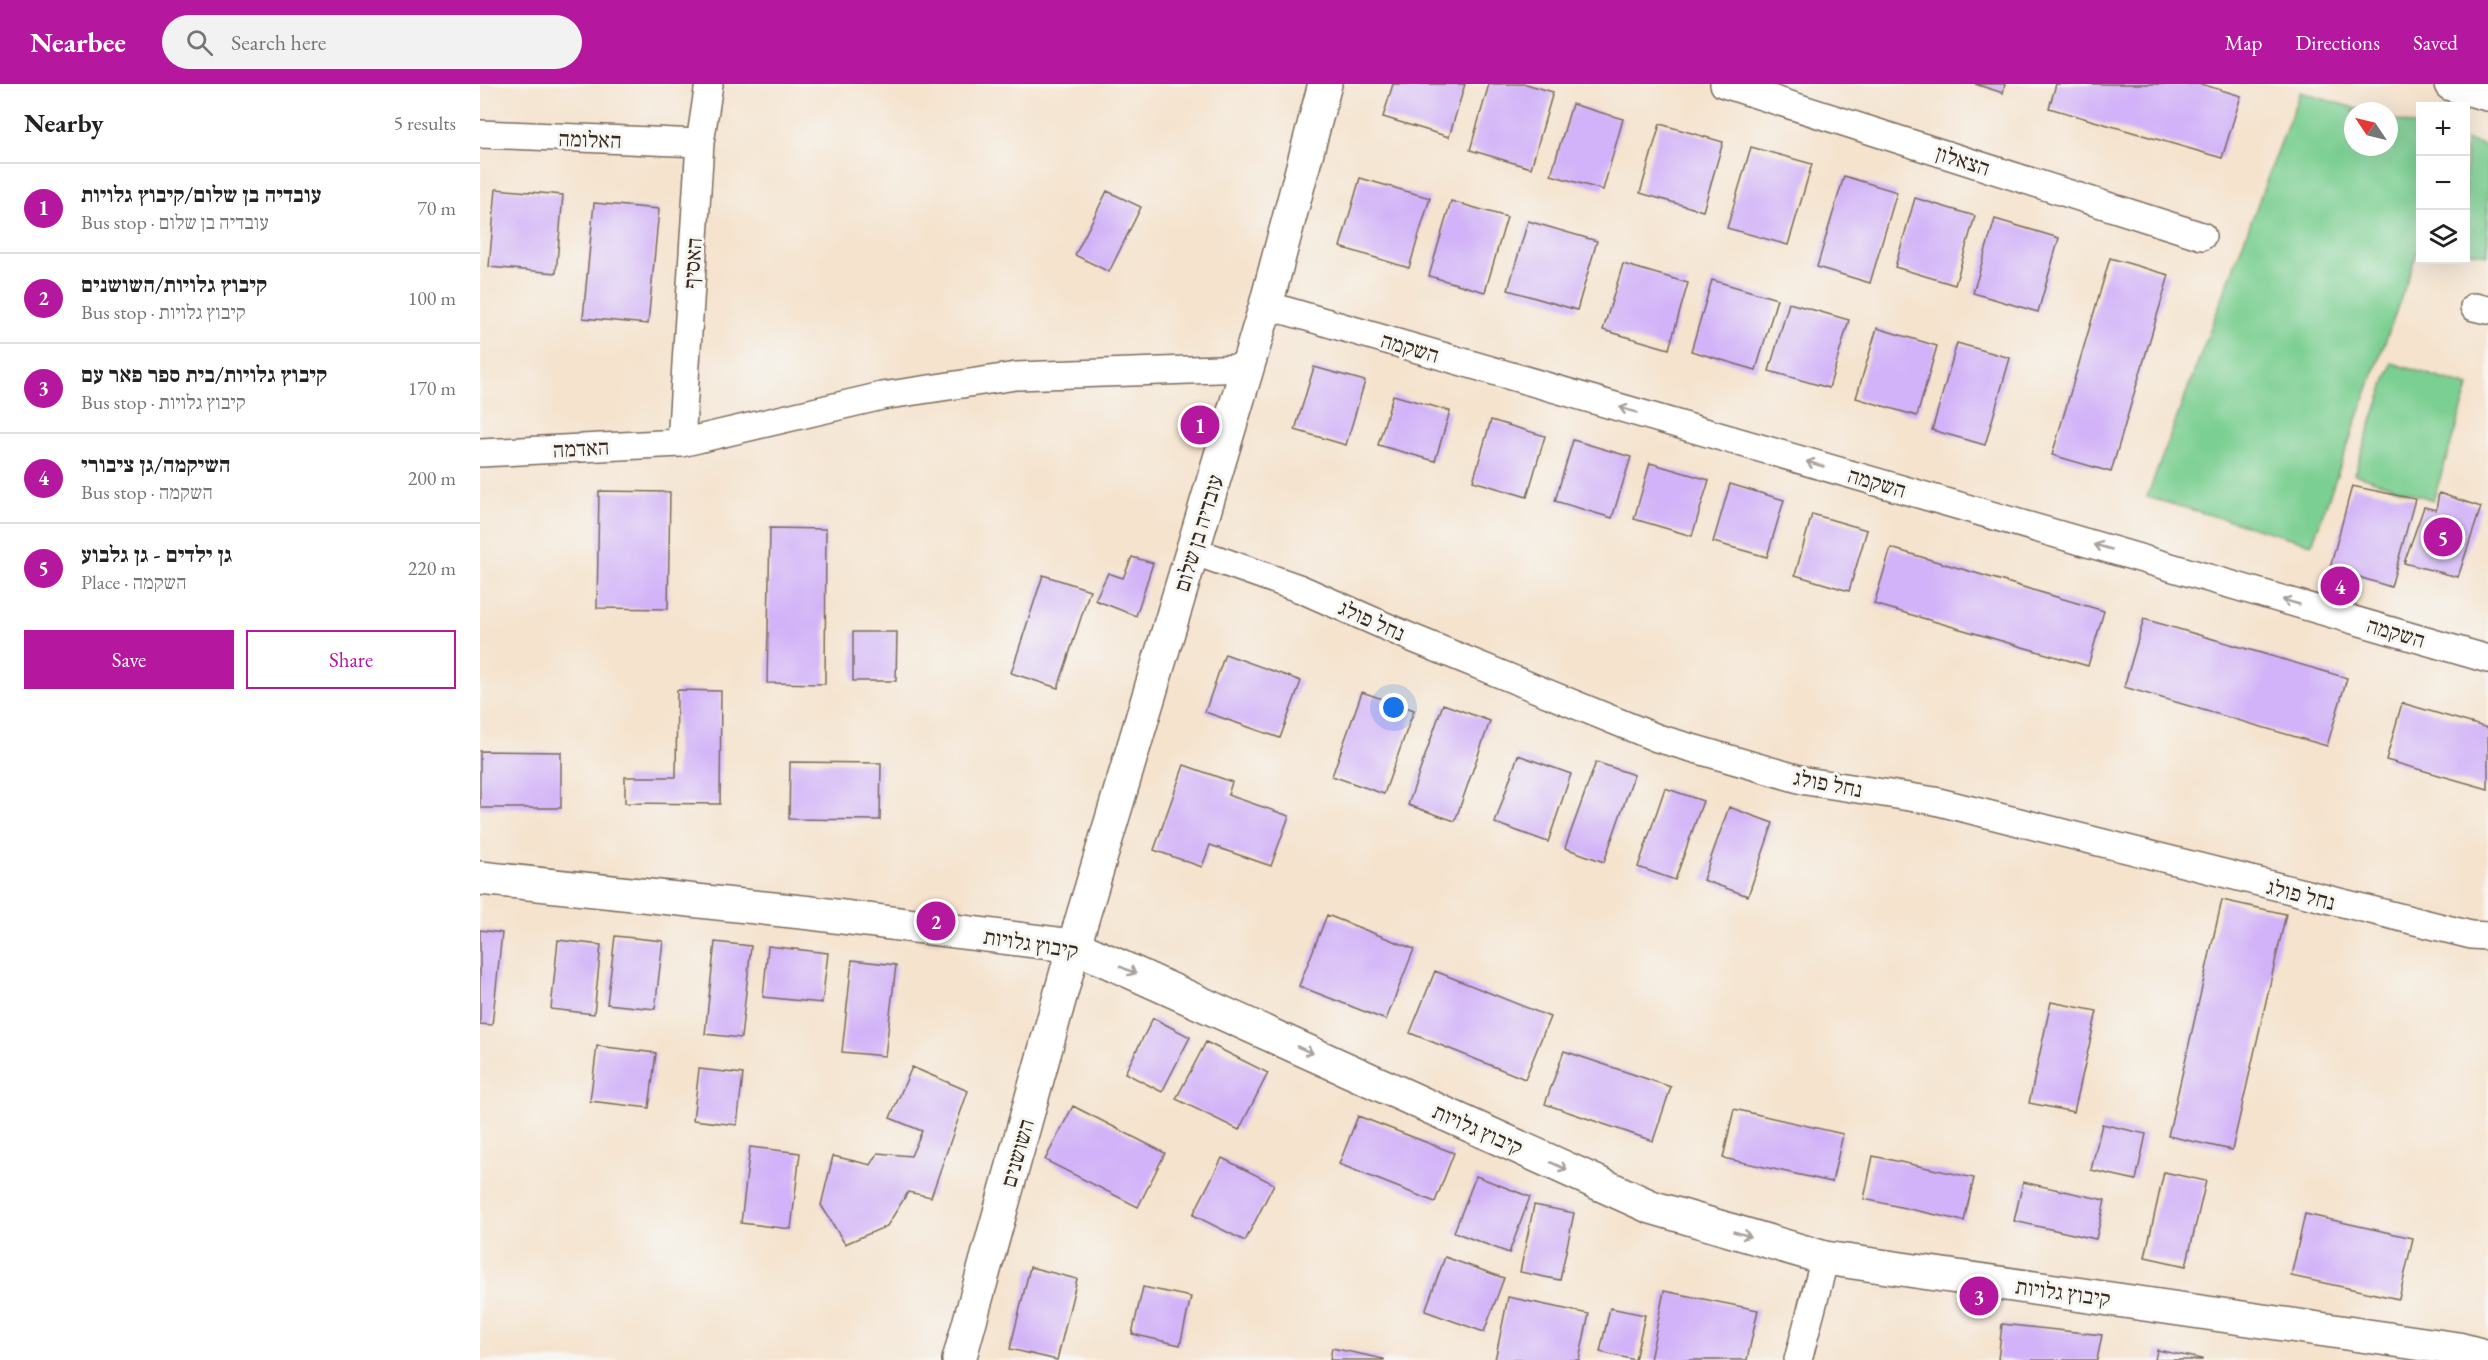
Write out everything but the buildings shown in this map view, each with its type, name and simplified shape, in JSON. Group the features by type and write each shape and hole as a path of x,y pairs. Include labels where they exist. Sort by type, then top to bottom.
{"street":[{"name":"האסיף","path":"681,443 700,143 709,84"},
{"name":"עובדיה בן שלום","path":"1074,946 1266,305 1325,84"},
{"name":"הצאלון","path":"1724,84 2202,236"},
{"path":"2451,84 2488,94"},
{"name":"האלומה","path":"480,134 700,143"},
{"name":"השקמה","path":"1266,305 2488,659"},
{"name":"האדמה","path":"480,453 681,443 882,396 1016,376 1247,368"},
{"name":"נחל פולג","path":"1193,551 1301,589 1412,638 1657,738 1806,781 1935,801 2333,902 2471,935 2488,936"},
{"name":"קיבוץ גלויות","path":"480,878 811,913 1074,946 1651,1207 1825,1258 2458,1349 2488,1357"},
{"name":"השושנים","path":"959,1360 1074,946"},
{"path":"1798,1360 1825,1258"}],"green space":[{"path":"2300,92 2344,105 2344,156 2398,156 2398,121 2416,126 2416,256 2312,544 2147,497"},
{"path":"2470,141 2488,146 2488,255 2470,252"},
{"path":"2392,363 2469,387 2433,500 2354,474"}],"place":[{"name":"עובדיה בן שלום/קיבוץ גלויות","path":"1200,425"},
{"name":"גן ילדים - גן גלבוע","path":"2443,537"},
{"name":"השיקמה/גן ציבורי","path":"2340,586"},
{"name":"קיבוץ גלויות/השושנים","path":"936,921"},
{"name":"קיבוץ גלויות/בית ספר פאר עם","path":"1979,1296"}]}
